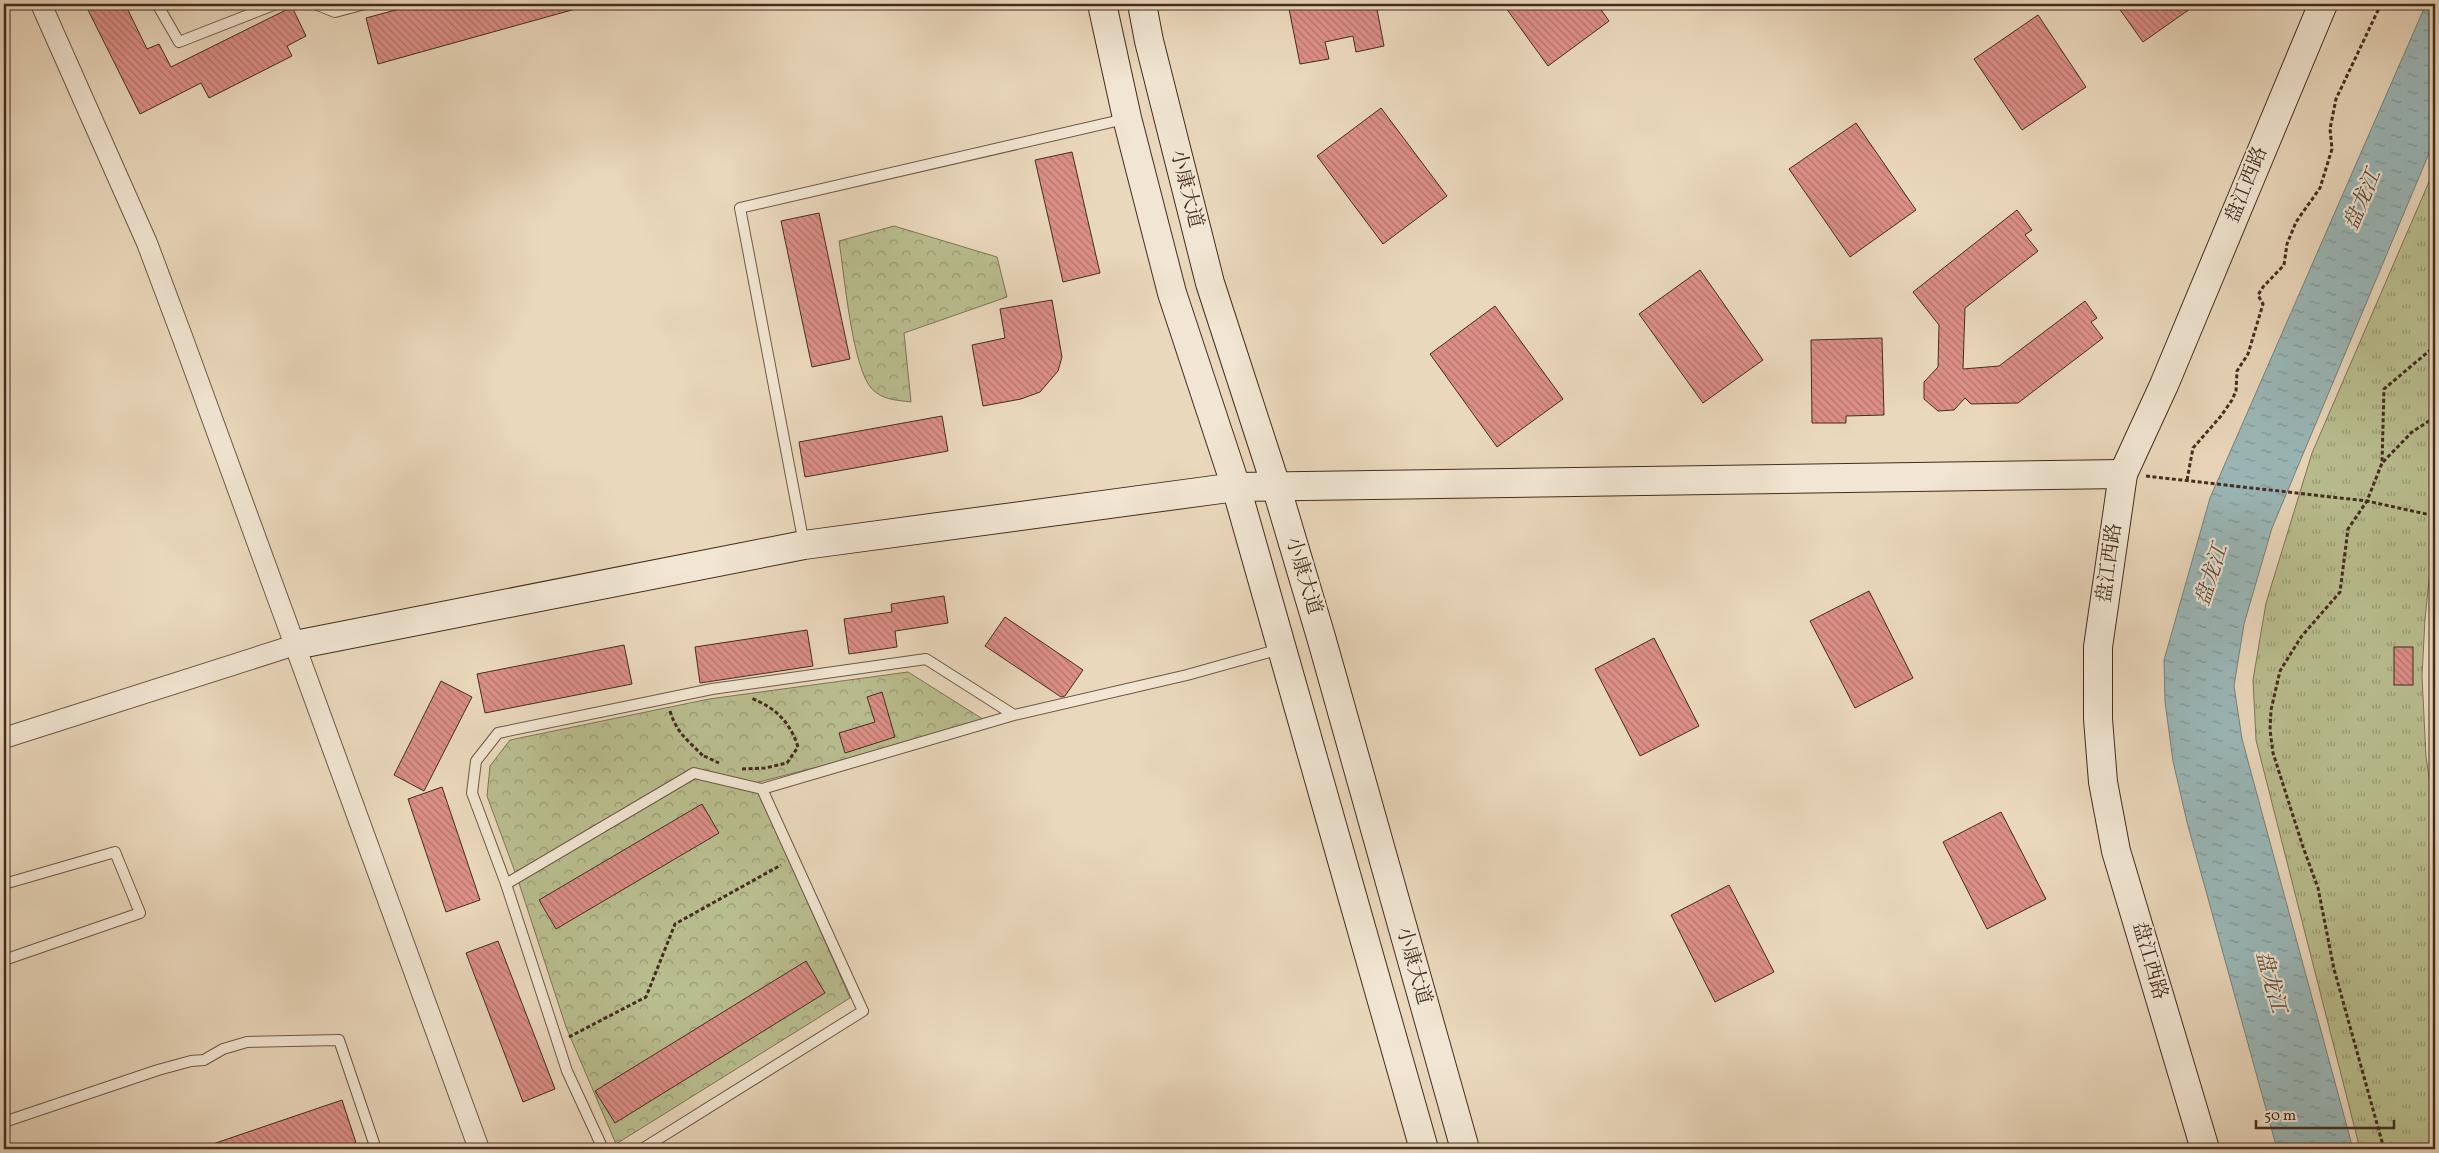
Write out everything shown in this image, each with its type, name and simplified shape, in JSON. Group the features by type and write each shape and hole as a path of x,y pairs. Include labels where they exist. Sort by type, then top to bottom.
{"street":[{"path":"41,4 147,243 479,1149"},
{"name":"小康大道","path":"1102,4 1127,118 1172,293 1236,486 1424,1149"},
{"name":"小康大道","path":"1142,4 1151,50 1210,283 1276,486 1465,1149"},
{"name":"盘江西路","path":"2204,1149 2116,851 2104,782 2098,719 2098,647 2122,474 2164,385 2322,4"},
{"path":"4,738 295,645 804,546 1236,486 2122,474"}],"lane":[{"path":"157,4 179,42 276,4"},
{"path":"315,4 335,12 365,4"},
{"path":"804,546 740,208 1127,118"},
{"path":"506,884 694,773 762,789 1014,715 1187,675 1283,648"},
{"path":"602,1149 567,1072 506,884 472,793 476,761 498,733 712,689 926,659 1014,715"},
{"path":"642,1149 863,1011 762,789"},
{"path":"4,884 114,852 140,913 4,960"},
{"path":"4,1122 158,1070 191,1061 204,1060 223,1049 247,1042 339,1040 376,1149"}],"path":[{"path":"2188,480 2193,448 2227,408 2236,391 2237,371 2248,354 2263,304 2258,295 2284,265 2287,244 2296,222 2324,178 2332,149 2330,129 2336,99 2381,4"},
{"path":"2384,1149 2334,969 2318,888 2273,753 2270,730 2271,710 2280,671 2301,637 2340,592 2348,529 2367,501 2382,463 2384,390 2435,346"},
{"path":"2382,463 2412,432 2435,417"},
{"path":"2122,474 2367,501 2435,516"},
{"path":"736,768 765,768 787,763 798,747 792,730 780,714 764,703 745,695"},
{"path":"666,699 674,726 687,742 704,756 723,765"},
{"path":"701,774 704,756"},
{"path":"557,1043 646,996 675,924 794,858"}],"green space":[{"path":"2435,168 2435,523 2425,619 2422,676 2426,757 2435,817 2435,1149 2360,1149 2256,740 2253,680 2266,603 2312,453"},
{"path":"894,226 997,257 1007,297 904,333 911,402 890,399 876,393 865,378 854,341 839,241"},
{"path":"908,672 989,723 755,783 850,998 616,1144 566,1027 518,880 487,796 490,766 510,740 709,699"}],"water":[{"name":"盘龙江","path":"2426,4 2435,4 2435,139 2272,528 2244,624 2234,686 2242,739 2353,1149 2277,1149 2187,822 2173,761 2165,702 2164,660 2210,498"}],"building":[{"path":"85,4 125,4 147,49 159,44 171,67 292,7 306,36 287,46 292,56 209,98 201,83 140,114"},
{"path":"418,4 578,4 579,8 378,64 366,18"},
{"path":"1288,4 1376,4 1384,46 1356,52 1353,36 1325,42 1329,59 1300,64"},
{"path":"1503,4 1597,4 1609,21 1548,66"},
{"path":"2116,4 2197,4 2143,42"},
{"path":"2038,15 2086,87 2022,130 1974,59"},
{"path":"1381,108 1447,196 1383,244 1317,156"},
{"path":"1856,123 1916,210 1850,257 1789,169"},
{"path":"1072,152 1100,273 1063,282 1035,160"},
{"path":"2017,210 2032,230 2025,235 2038,251 1965,308 1963,369 1999,366 2085,301 2097,318 2091,322 2103,338 2018,403 1971,404 1965,398 1954,410 1938,411 1924,399 1924,382 1938,367 1939,325 1913,292"},
{"path":"819,213 850,359 812,367 781,221"},
{"path":"1700,270 1763,360 1703,403 1639,314"},
{"path":"1052,300 1062,357 1058,371 1040,392 1021,399 983,406 972,345 1005,338 1000,309"},
{"path":"1495,306 1563,399 1497,447 1430,354"},
{"path":"1882,338 1884,415 1846,416 1846,423 1812,423 1811,340"},
{"path":"942,416 948,451 805,477 799,442"},
{"path":"1869,591 1913,678 1855,708 1810,621"},
{"path":"944,596 948,623 895,631 897,647 849,654 844,619 892,612 891,604"},
{"path":"1005,617 1083,670 1065,696 1061,697 985,646"},
{"path":"807,630 813,666 700,683 695,647"},
{"path":"1654,638 1699,726 1640,756 1595,669"},
{"path":"624,645 632,684 485,713 477,674"},
{"path":"2394,647 2413,647 2413,685 2394,685"},
{"path":"441,681 472,697 424,791 394,775"},
{"path":"882,692 895,737 845,753 839,733 875,722 867,697"},
{"path":"442,787 480,900 446,912 408,799"},
{"path":"702,804 719,833 556,929 539,900"},
{"path":"2001,812 2046,899 1987,929 1943,842"},
{"path":"1729,885 1774,972 1715,1002 1671,915"},
{"path":"498,941 555,1089 523,1102 466,953"},
{"path":"806,961 825,993 615,1123 595,1091"},
{"path":"342,1100 358,1149 205,1149 204,1147"}]}
